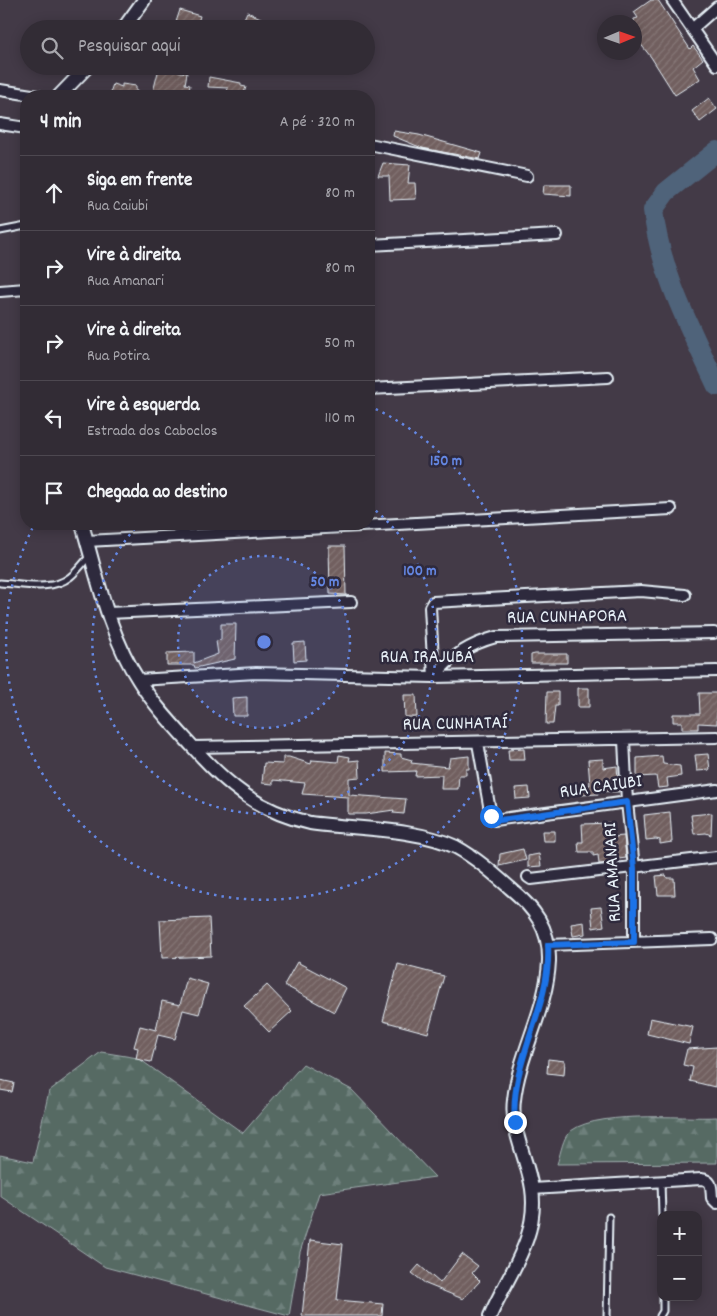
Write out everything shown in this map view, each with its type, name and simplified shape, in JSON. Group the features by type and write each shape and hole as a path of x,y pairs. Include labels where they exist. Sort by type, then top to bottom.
{"street":[{"path":"130,20 144,0"},
{"path":"672,0 717,65"},
{"path":"692,29 717,7"},
{"path":"65,90 79,75"},
{"path":"0,90 20,93"},
{"path":"0,124 20,127"},
{"path":"375,145 527,176"},
{"path":"375,245 557,235"},
{"path":"0,291 20,289"},
{"path":"375,389 608,377"},
{"path":"375,525 671,509"},
{"path":"83,530 108,613 138,680 156,705 193,748 231,787 291,819 428,838 454,847 481,862 526,901 544,926 549,962 545,985 516,1083 513,1104 515,1122 532,1189 533,1216 522,1254 490,1316"},
{"path":"86,541 287,530"},
{"path":"434,677 430,607 433,602 641,591 685,595"},
{"path":"108,613 351,602"},
{"name":"RUA CUNHAPORA","path":"434,677 448,660 471,646 496,637 714,633"},
{"name":"RUA IRAJUBÁ","path":"138,680 256,673 434,677 717,671"},
{"name":"RUA CUNHATAÍ","path":"193,748 717,737"},
{"name":"RUA AMANARI","path":"624,740 627,802 634,868 634,942"},
{"name":"RUA CAIUBI","path":"478,743 491,816 494,820 717,790"},
{"path":"528,877 531,879 717,857"},
{"path":"548,945 712,939"},
{"path":"532,1189 707,1179 711,1183 712,1198 717,1203"}],"lane":[{"path":"0,231 20,227"},
{"path":"0,583 43,586 57,584 70,577 91,555"},
{"path":"661,1181 662,1211"},
{"path":"607,1316 609,1217"},
{"path":"660,1316 663,1311 663,1301"}],"green space":[{"path":"101,1052 138,1058 243,1133 303,1064 352,1090 435,1177 319,1193 300,1252 289,1316 105,1267 0,1196 0,1155 33,1162 49,1091"},
{"path":"637,1117 717,1117 717,1163 557,1164 567,1135 578,1127 594,1122 615,1118"}],"building":[{"path":"651,0 658,0 690,49 693,46 703,59 693,67 700,79 675,95 642,46 642,15 636,15 634,12"},
{"path":"180,10 200,16 199,20 177,20"},
{"path":"247,12 265,20 243,20"},
{"path":"157,75 187,75 185,84 190,85 189,90 154,90"},
{"path":"209,77 241,83 241,86 246,87 245,90 228,90 228,88 208,87"},
{"path":"113,84 122,87 122,84 136,86 136,90 111,90"},
{"path":"709,98 717,109 700,122 692,111"},
{"path":"394,131 419,135 482,153 480,159 422,148 393,136"},
{"path":"383,163 410,165 408,183 415,183 416,199 390,200 389,176 378,176"},
{"path":"544,185 571,185 571,196 543,194"},
{"path":"329,546 345,546 346,595 330,594"},
{"path":"221,624 236,624 235,659 195,668 194,665 167,665 167,653 194,652 194,663 218,654 216,641 221,640"},
{"path":"305,642 306,660 294,661 293,643"},
{"path":"567,654 567,663 531,663 531,655"},
{"path":"578,688 589,688 589,707 578,707"},
{"path":"547,692 558,692 558,706 555,706 553,724 546,724"},
{"path":"699,693 717,693 717,724 698,723 698,729 682,729 682,722 673,722 673,714 700,714"},
{"path":"404,695 416,695 417,717 405,717"},
{"path":"247,697 247,716 233,716 232,698"},
{"path":"524,749 525,760 509,760 508,750"},
{"path":"385,753 401,754 401,757 412,760 411,763 448,767 450,758 469,756 469,769 466,769 466,775 459,775 458,789 441,789 442,775 415,776 416,771 385,772"},
{"path":"708,754 710,770 697,771 695,755"},
{"path":"339,755 350,757 349,761 359,760 360,777 349,778 349,795 406,799 404,814 393,813 394,810 366,814 348,814 348,797 302,794 305,783 273,780 273,784 262,783 264,763 283,764 283,757 311,764 312,760 338,762"},
{"path":"662,756 663,764 680,766 681,776 667,778 668,787 658,788 656,776 637,777 637,758"},
{"path":"603,759 603,768 617,766 619,792 598,791 598,794 581,795 581,785 590,785 588,760"},
{"path":"529,787 530,798 516,799 515,788"},
{"path":"670,812 672,842 660,844 660,840 646,840 644,815"},
{"path":"712,813 711,835 706,833 694,834 691,815"},
{"path":"612,823 612,837 624,836 626,858 611,860 611,863 599,864 598,855 593,856 593,852 579,852 578,842 583,842 582,824"},
{"path":"542,831 555,831 555,841 543,841"},
{"path":"523,849 526,860 499,866 500,854"},
{"path":"539,854 541,866 528,867 528,856"},
{"path":"666,875 667,878 674,878 675,895 658,895 656,876"},
{"path":"601,907 604,926 593,928 591,908"},
{"path":"209,918 211,956 162,958 160,920"},
{"path":"584,922 585,934 573,936 571,924"},
{"path":"297,962 346,988 334,1012 284,985"},
{"path":"398,964 444,976 428,1033 383,1021"},
{"path":"187,978 208,984 199,1014 183,1010 175,1039 158,1035 151,1062 136,1059 138,1048 134,1047 140,1026 156,1030 162,1001 180,1005"},
{"path":"267,985 292,1011 269,1032 244,1006"},
{"path":"650,1018 693,1027 689,1044 647,1034"},
{"path":"717,1047 715,1087 690,1081 693,1067 683,1065 687,1049"},
{"path":"548,1059 565,1061 564,1075 547,1073"},
{"path":"0,1080 14,1083 12,1092 0,1090"},
{"path":"310,1240 343,1244 337,1300 383,1304 382,1316 302,1316"},
{"path":"462,1254 478,1266 472,1273 480,1281 463,1299 426,1284 412,1273 419,1265 440,1283"}],"waterway":[{"path":"717,151 666,192 653,210 662,256 669,278 717,386"}],"route":[{"path":"491,816 494,820 500,820 627,802 634,868 634,942 548,945 549,962 540,1010 516,1083 513,1104 515,1122"}]}
